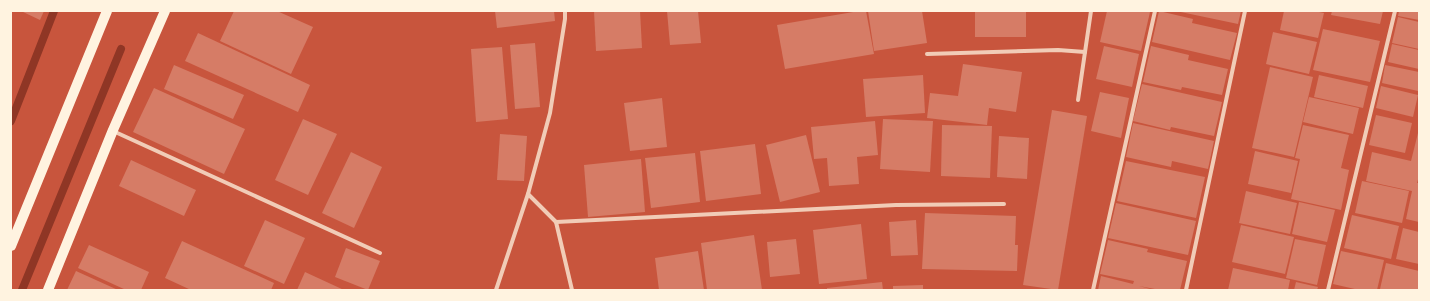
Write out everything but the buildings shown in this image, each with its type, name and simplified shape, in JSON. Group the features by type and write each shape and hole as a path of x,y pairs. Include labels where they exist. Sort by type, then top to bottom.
{"main road":[{"path":"11,246 107,11"},
{"path":"48,290 113,130 165,11"}],"street":[{"path":"496,290 528,194 550,113 565,11"},
{"path":"1078,100 1084,52 1092,11"},
{"path":"1094,290 1155,11"},
{"path":"1186,290 1245,11"},
{"path":"1328,290 1395,11"},
{"path":"927,54 1058,50 1084,52"},
{"path":"113,130 380,253"},
{"path":"528,194 556,222 572,290"},
{"path":"556,222 896,205 1004,204"}],"waterway":[{"path":"11,121 54,11"},
{"path":"22,290 121,49"}]}
